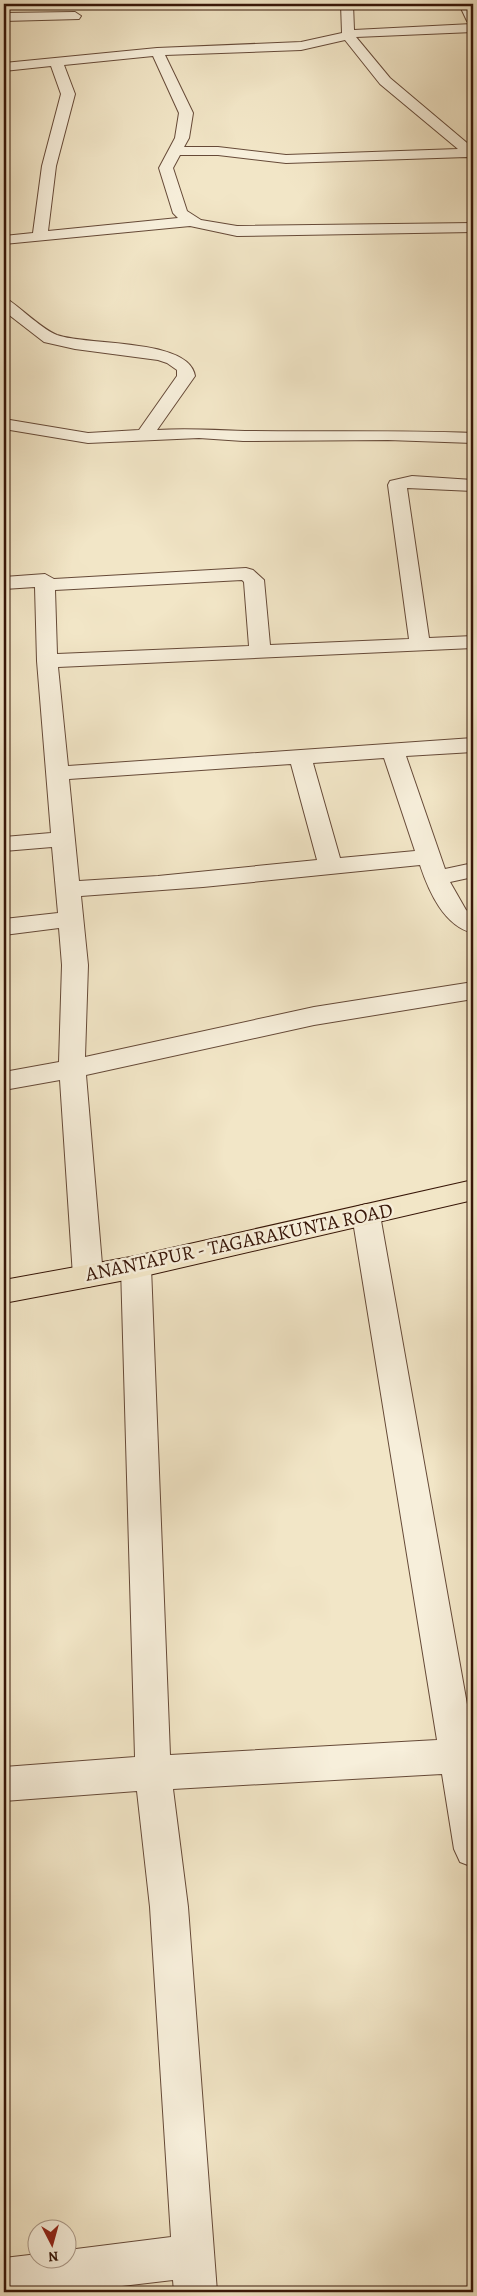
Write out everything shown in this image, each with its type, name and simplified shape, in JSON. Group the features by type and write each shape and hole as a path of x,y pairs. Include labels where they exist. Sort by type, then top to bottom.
{"main road":[{"name":"ANANTAPUR - TAGARAKUNTA ROAD","path":"4,1292 136,1267 473,1190"}],"street":[{"path":"347,4 348,35 385,81 472,154"},
{"path":"465,4 473,21"},
{"path":"4,17 75,16"},
{"path":"4,67 157,52 301,46 348,35 383,31 473,28"},
{"path":"157,52 186,113 183,134 167,164 166,172 177,208 180,213 192,221 210,227 237,231 473,228"},
{"path":"40,236 49,166 68,94 56,61"},
{"path":"441,127 457,126"},
{"path":"175,151 218,151 286,159 472,154"},
{"path":"4,240 192,221"},
{"path":"4,304 50,338 75,344 160,354 180,363 187,372 186,376 144,436"},
{"path":"4,424 59,432 79,438 199,433 243,436 388,435 473,438"},
{"path":"420,644 397,485 405,482 415,482 473,485"},
{"path":"45,585 246,574 254,580 260,651"},
{"path":"4,583 45,580 47,661 75,965 72,1068 88,1276"},
{"path":"47,661 473,642"},
{"path":"58,773 473,745"},
{"path":"392,750 432,867 457,915 473,925"},
{"path":"300,757 330,865"},
{"path":"4,844 63,840"},
{"path":"67,889 146,886 255,876 330,865 432,867 473,870"},
{"path":"4,927 70,919"},
{"path":"4,1081 108,1062 314,1016 473,991"},
{"path":"366,1215 465,1755 473,1850"},
{"path":"4,2279 194,2274 169,1907 153,1773 136,1267"},
{"path":"4,1784 153,1773 465,1755"}]}
